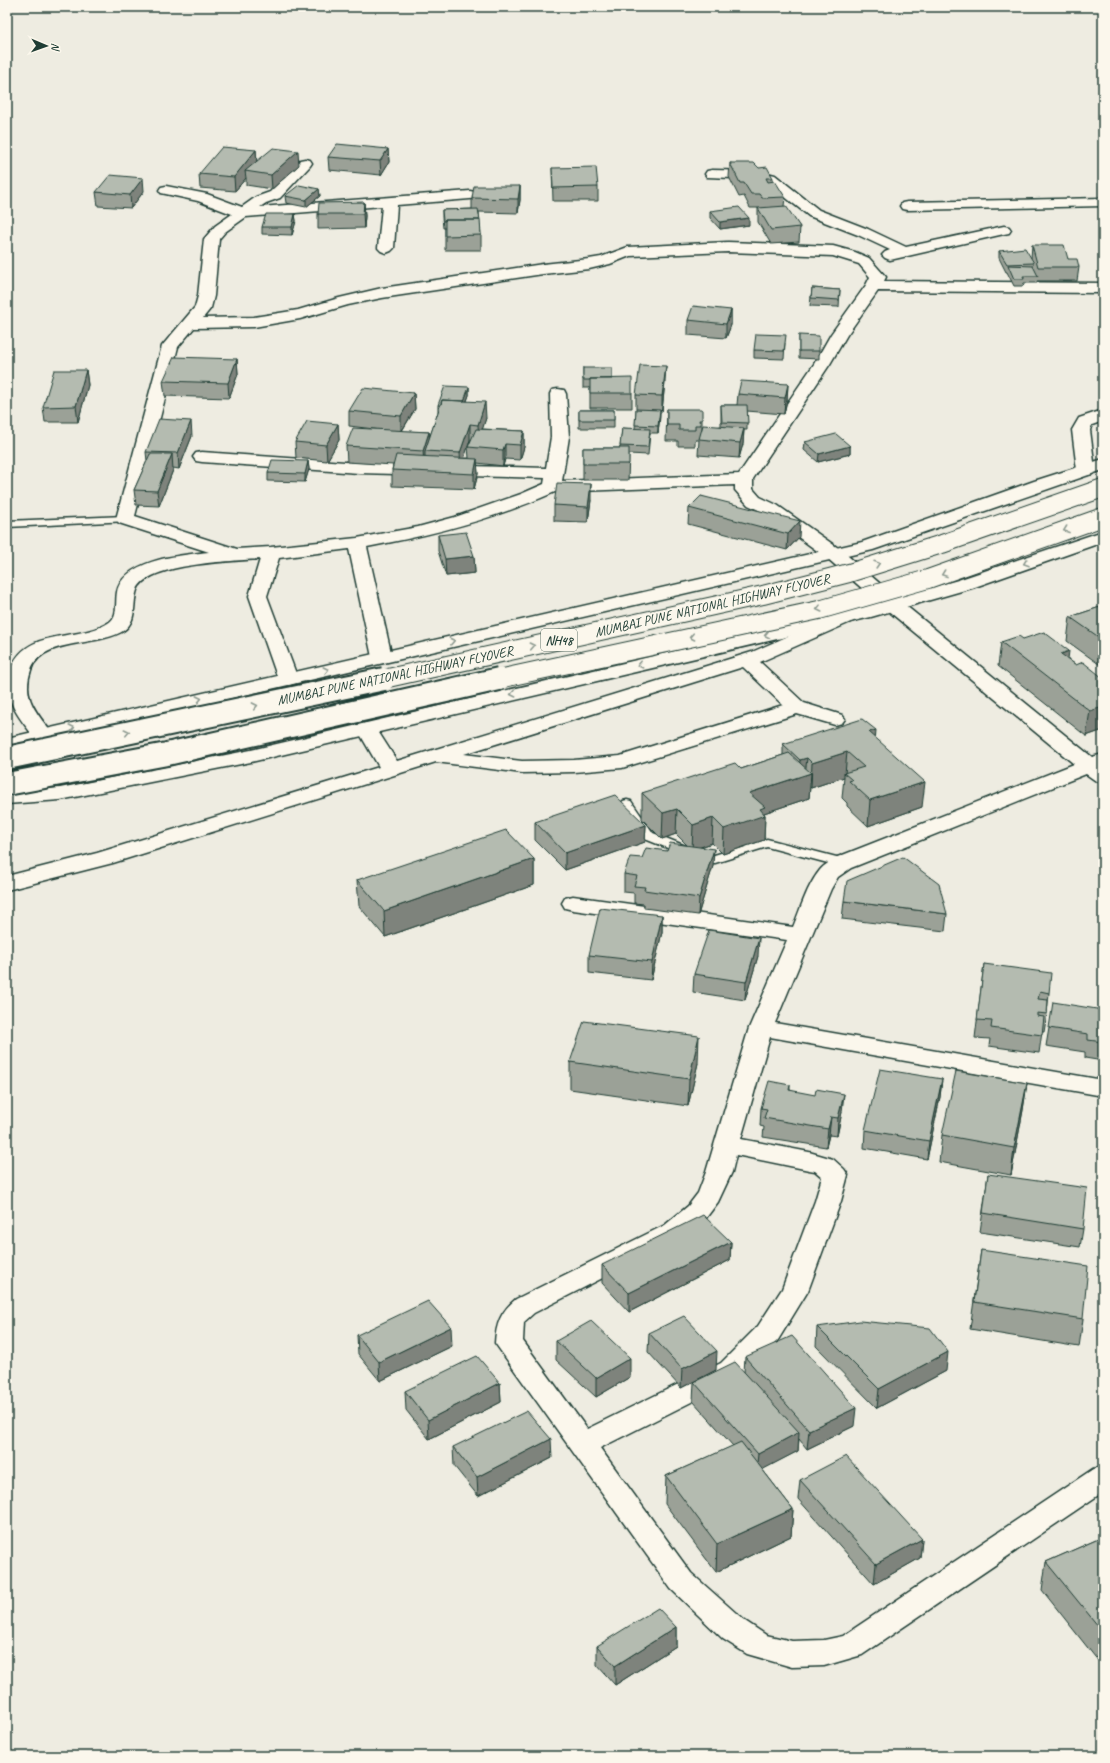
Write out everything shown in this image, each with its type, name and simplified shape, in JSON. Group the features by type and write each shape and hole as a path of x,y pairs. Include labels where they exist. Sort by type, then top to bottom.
{"main road":[{"path":"236,554 125,519 170,346 202,308 206,296 212,239 220,229 260,200 275,195 305,163"},
{"path":"712,174 758,175 770,178 814,213 863,232 905,252"},
{"path":"166,190 202,197 244,213 470,195"},
{"path":"386,248 390,202"},
{"path":"907,206 1103,202"},
{"path":"864,261 1004,230"},
{"path":"190,322 254,322 300,314 345,301 382,293 528,271 589,264 605,261 628,252 728,247 826,250 850,255 864,261 878,277 874,286 838,334 822,364 744,479 744,490 754,501 771,509 834,554 893,605 1098,767"},
{"path":"874,286 1103,288"},
{"path":"43,735 20,704 18,680 23,665 30,654 42,646 98,634 117,626 124,618 127,588 140,573 160,565 236,554 271,553 356,543 419,532 461,521 527,498 553,480 560,437 558,394"},
{"path":"7,744 866,546 1095,467 1082,430 1085,422 1103,415"},
{"path":"202,457 553,480 744,479"},
{"name":"MUMBAI PUNE NATIONAL HIGHWAY FLYOVER","path":"7,758 145,728 291,699 763,595 849,573 942,544 1103,488"},
{"name":"MUMBAI PUNE NATIONAL HIGHWAY FLYOVER","path":"7,784 167,754 434,692 818,610 928,580 1103,516"},
{"path":"7,798 60,794 251,756 847,617 964,584 1103,536"},
{"path":"356,543 382,657"},
{"path":"271,553 258,596 288,679"},
{"path":"7,883 106,858 759,656 847,617"},
{"path":"746,660 796,707 835,719"},
{"path":"433,756 522,767 574,766 622,762 796,707"},
{"path":"367,729 391,769"},
{"path":"1098,767 843,863 829,873 820,889 761,1028 719,1172 711,1190 697,1212 674,1231 525,1306 514,1314 509,1328 509,1343 681,1580 734,1630 758,1645 792,1654 824,1652 851,1646 1103,1478"},
{"path":"573,903 801,935"},
{"path":"761,1028 1103,1088"},
{"path":"582,1444 731,1370 768,1333 795,1291 828,1201 835,1175 824,1165 809,1160 727,1145"}],"lane":[{"path":"7,524 125,519"},
{"path":"627,804 648,836 710,860 767,843 843,863"}],"building":[{"path":"337,144 388,149 380,161 328,157"},
{"path":"222,147 256,150 234,177 199,174"},
{"path":"273,148 298,151 271,175 245,171"},
{"path":"730,163 754,163 759,168 767,167 773,178 766,178 768,182 775,181 785,197 762,198 759,194 751,194 744,183 740,183"},
{"path":"596,167 598,187 553,188 552,168"},
{"path":"110,175 143,178 130,195 96,192"},
{"path":"299,185 319,189 306,200 285,196"},
{"path":"474,186 520,186 518,199 472,198"},
{"path":"364,202 363,214 318,214 319,203"},
{"path":"786,206 800,227 771,230 758,208"},
{"path":"739,207 749,218 720,222 710,211"},
{"path":"478,209 480,220 443,221 442,210"},
{"path":"266,214 295,214 292,227 262,227"},
{"path":"445,220 480,220 481,235 445,236"},
{"path":"1032,245 1064,245 1068,259 1077,259 1079,267 1038,267"},
{"path":"1025,248 1034,263 1007,264 999,251"},
{"path":"1008,265 1033,266 1038,276 1023,276 1024,279 1014,279"},
{"path":"812,288 840,290 839,300 811,298"},
{"path":"693,306 731,310 726,324 688,320"},
{"path":"756,334 786,335 784,351 754,350"},
{"path":"799,335 819,336 819,351 799,351"},
{"path":"174,357 237,359 228,383 163,381"},
{"path":"640,365 666,366 662,396 636,395"},
{"path":"583,368 612,368 612,379 583,380"},
{"path":"54,370 86,370 76,406 43,407"},
{"path":"632,378 632,393 590,393 590,379"},
{"path":"741,381 788,384 785,398 738,394"},
{"path":"445,386 469,387 464,401 442,400 441,405 438,405"},
{"path":"363,388 414,393 401,416 349,411"},
{"path":"442,400 485,402 478,425 470,424 460,453 425,451"},
{"path":"721,405 747,405 748,423 722,422"},
{"path":"636,409 660,410 658,426 635,425"},
{"path":"667,409 702,409 702,420 699,420 700,425 695,425 695,430 679,430 679,425 667,425"},
{"path":"579,410 614,410 614,420 579,420"},
{"path":"159,419 191,421 178,453 146,452"},
{"path":"307,421 338,424 326,445 295,442"},
{"path":"703,425 744,428 740,443 699,439"},
{"path":"353,428 429,432 423,451 346,446"},
{"path":"622,428 650,429 648,447 620,446"},
{"path":"476,429 524,431 520,445 505,444 503,450 468,447"},
{"path":"836,434 850,446 819,454 805,442"},
{"path":"583,448 629,448 629,464 583,464"},
{"path":"150,454 172,454 157,491 134,490"},
{"path":"396,455 477,459 474,474 392,470"},
{"path":"272,460 308,461 305,474 268,473"},
{"path":"557,483 591,484 588,507 554,505"},
{"path":"701,496 800,521 788,534 689,508"},
{"path":"466,532 474,556 445,559 438,535"},
{"path":"1103,606 1103,640 1070,617"},
{"path":"1044,632 1069,651 1061,654 1076,665 1083,662 1103,678 1103,694 1100,695 1103,697 1103,707 1090,711 1001,642 1019,636 1023,639"},
{"path":"862,719 876,730 869,732 925,782 870,800 849,781 852,780 844,773 864,767 847,752 812,763 807,758 800,760 783,744"},
{"path":"789,753 811,773 749,793 765,807 760,809 765,815 724,829 713,818 693,825 677,809 663,813 642,793 735,763 741,769"},
{"path":"615,795 646,825 565,853 535,822"},
{"path":"506,830 534,859 384,911 357,880"},
{"path":"670,843 714,849 699,898 644,890 645,887 634,886 637,876 624,874 630,857 642,858 646,848 667,851"},
{"path":"903,857 939,884 947,914 844,901 847,881"},
{"path":"600,908 662,915 652,962 589,955"},
{"path":"709,930 759,938 746,982 694,974"},
{"path":"984,964 1051,973 1049,993 1040,991 1038,999 1048,1000 1047,1014 1037,1013 1037,1016 1044,1017 1042,1035 991,1028 992,1021 977,1020"},
{"path":"1053,1002 1103,1010 1103,1042 1088,1040 1088,1034 1049,1028"},
{"path":"584,1021 699,1036 689,1079 570,1062"},
{"path":"880,1069 942,1079 929,1141 865,1130"},
{"path":"956,1071 1027,1083 1014,1148 942,1135"},
{"path":"769,1081 790,1085 789,1090 815,1095 816,1089 844,1094 838,1118 831,1117 828,1129 764,1118 767,1109 761,1108"},
{"path":"988,1174 1087,1188 1083,1229 983,1213"},
{"path":"703,1215 731,1242 629,1293 602,1265"},
{"path":"981,1250 1088,1266 1083,1319 974,1302"},
{"path":"428,1301 451,1327 379,1362 357,1335"},
{"path":"684,1316 717,1351 682,1369 649,1333"},
{"path":"591,1321 630,1358 596,1378 556,1341"},
{"path":"860,1321 930,1328 948,1352 879,1389 817,1327"},
{"path":"792,1336 856,1408 809,1430 745,1357"},
{"path":"477,1356 500,1383 428,1420 405,1391"},
{"path":"735,1362 799,1432 758,1454 694,1382"},
{"path":"527,1411 551,1439 477,1477 453,1447"},
{"path":"741,1442 793,1509 717,1544 666,1476"},
{"path":"846,1456 922,1539 876,1564 800,1480"},
{"path":"1103,1537 1103,1632 1046,1562"},
{"path":"658,1608 676,1627 615,1666 597,1646"}]}
